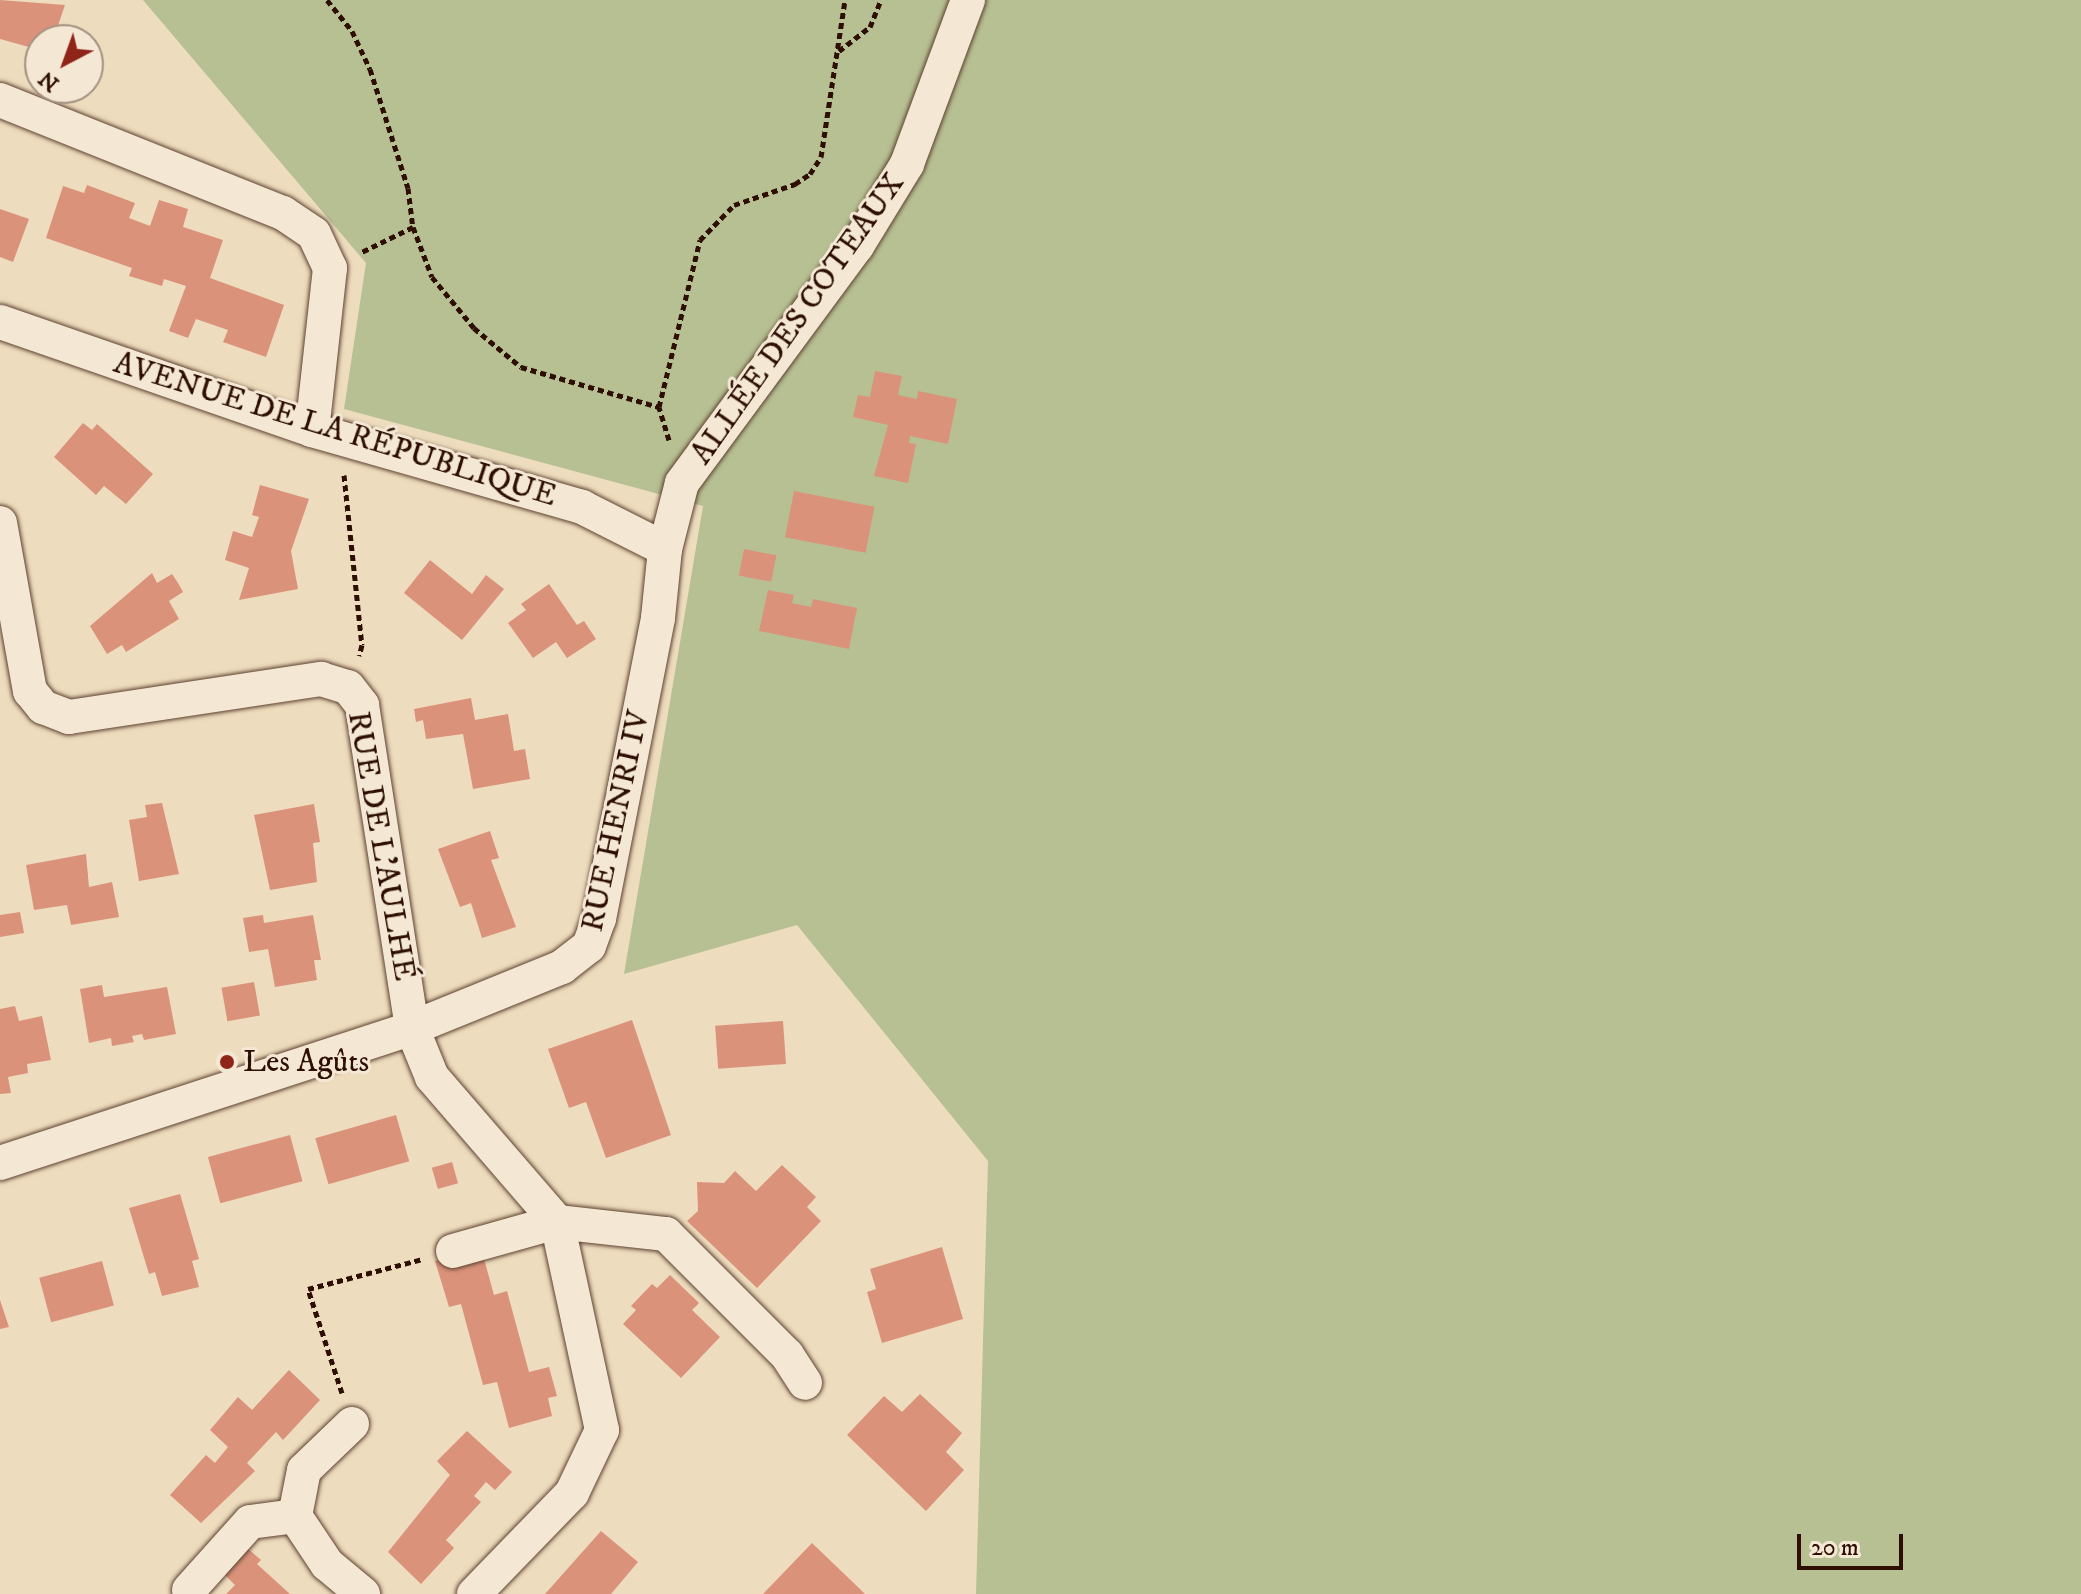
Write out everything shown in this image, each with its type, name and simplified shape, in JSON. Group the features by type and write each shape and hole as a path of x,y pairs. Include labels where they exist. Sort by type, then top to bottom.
{"street":[{"name":"ALLÉE DES COTEAUX","path":"665,549 682,483 857,246 907,164 968,0"},
{"path":"0,100 283,213 314,234 330,268 326,434"},
{"name":"AVENUE DE LA RÉPUBLIQUE","path":"0,322 326,434 582,507 665,549"},
{"name":"RUE DE L'AULHÉ","path":"0,523 30,691 43,707 69,717 321,679 348,687 362,705 412,1028 432,1077 557,1222"},
{"name":"RUE HENRI IV","path":"0,1163 412,1028 562,967 589,946 599,919 658,618 665,549"},
{"path":"474,1594 572,1493 602,1430 557,1222"},
{"path":"453,1251 557,1222 666,1234 787,1355 805,1383"},
{"path":"352,1424 304,1470 295,1516 327,1564 363,1594"},
{"path":"189,1590 250,1522 295,1516"}],"path":[{"path":"327,0 352,31 370,69 408,188 413,227 432,277 474,328 521,367 659,407"},
{"path":"682,483 659,407 700,240 734,205 810,174 821,157 845,0"},
{"path":"838,52 870,27 881,0"},
{"path":"330,268 413,227"},
{"path":"326,434 362,645 348,687"},
{"path":"352,1424 308,1289 453,1251"}],"green space":[{"path":"143,0 2081,0 2081,1594 976,1594 988,1161 797,925 624,974 703,506 344,409 366,263"}],"building":[{"path":"0,0 65,5 58,24 24,24 24,46 0,39"},
{"path":"87,185 135,203 129,218 150,226 159,200 188,209 183,227 223,240 210,278 284,305 266,357 223,342 228,330 196,319 188,338 169,331 186,286 164,279 162,286 129,276 132,268 46,238 63,186 84,193"},
{"path":"0,209 29,219 13,262 0,257"},
{"path":"875,371 902,376 898,395 917,399 918,391 957,399 948,444 910,436 909,443 916,444 908,483 874,476 888,425 853,417 858,395 870,397"},
{"path":"83,423 92,430 97,424 153,474 126,504 104,486 96,495 54,457"},
{"path":"260,485 309,499 291,551 298,589 239,600 249,568 225,560 233,531 252,537 259,517 252,515"},
{"path":"794,491 874,507 866,553 785,537"},
{"path":"744,549 776,555 771,582 739,576"},
{"path":"430,560 472,594 486,575 504,589 462,640 404,593"},
{"path":"152,573 157,583 172,574 178,583 183,592 169,601 179,619 126,652 122,645 107,654 90,626"},
{"path":"549,584 577,625 584,621 596,639 567,658 556,642 533,658 508,623 526,610 521,604"},
{"path":"768,590 794,595 792,603 811,607 813,599 857,608 849,649 759,631"},
{"path":"471,698 475,720 508,714 514,751 525,749 530,779 473,789 463,734 426,739 423,720 416,722 414,709"},
{"path":"162,803 179,874 139,881 129,820 147,817 145,805"},
{"path":"314,804 320,842 313,843 317,882 270,890 254,815"},
{"path":"490,831 499,858 491,860 516,927 482,938 471,903 460,907 438,849"},
{"path":"86,854 89,887 112,882 119,917 71,925 67,905 34,910 26,865"},
{"path":"20,912 24,933 0,937 0,915"},
{"path":"263,915 264,923 313,915 321,960 314,960 317,980 275,987 268,949 249,952 243,918"},
{"path":"254,982 260,1015 227,1021 222,988"},
{"path":"102,985 104,997 167,987 176,1034 144,1040 142,1034 132,1036 134,1042 112,1046 111,1038 89,1043 80,989"},
{"path":"15,1006 19,1021 42,1016 51,1060 27,1064 28,1073 8,1077 11,1093 0,1094 0,1009"},
{"path":"632,1020 671,1135 606,1158 586,1102 569,1108 548,1049"},
{"path":"783,1021 786,1064 718,1069 715,1026"},
{"path":"396,1115 409,1161 328,1184 315,1138"},
{"path":"290,1135 302,1181 220,1203 208,1157"},
{"path":"452,1162 458,1183 438,1189 432,1168"},
{"path":"782,1165 816,1197 807,1207 821,1221 757,1288 687,1221 698,1211 697,1182 724,1183 735,1171 756,1191"},
{"path":"180,1194 199,1259 192,1261 199,1287 162,1296 155,1272 149,1274 129,1208"},
{"path":"942,1247 963,1319 882,1343 867,1292 876,1289 870,1269"},
{"path":"481,1248 494,1295 507,1291 529,1372 549,1367 557,1396 548,1398 552,1416 509,1428 497,1382 483,1385 461,1304 449,1307 435,1261"},
{"path":"102,1261 114,1305 51,1322 39,1278"},
{"path":"670,1275 699,1303 692,1310 720,1337 681,1378 623,1324 636,1310 631,1306 652,1284 657,1288"},
{"path":"0,1300 9,1327 0,1329"},
{"path":"289,1370 320,1400 283,1440 276,1432 247,1463 255,1471 201,1523 170,1495 206,1455 215,1463 228,1447 210,1430 238,1397 252,1410"},
{"path":"920,1394 962,1433 946,1452 964,1470 926,1511 847,1435 884,1396 902,1412"},
{"path":"467,1431 512,1472 495,1490 486,1482 474,1496 481,1502 446,1540 454,1548 421,1584 388,1552 450,1475 437,1461"},
{"path":"601,1531 638,1562 611,1594 545,1594"},
{"path":"812,1543 862,1591 865,1594 763,1594"},
{"path":"245,1546 261,1560 257,1564 290,1594 226,1594 235,1585 221,1571"}],"place":[{"name":"Les Agûts","path":"227,1062"}]}
